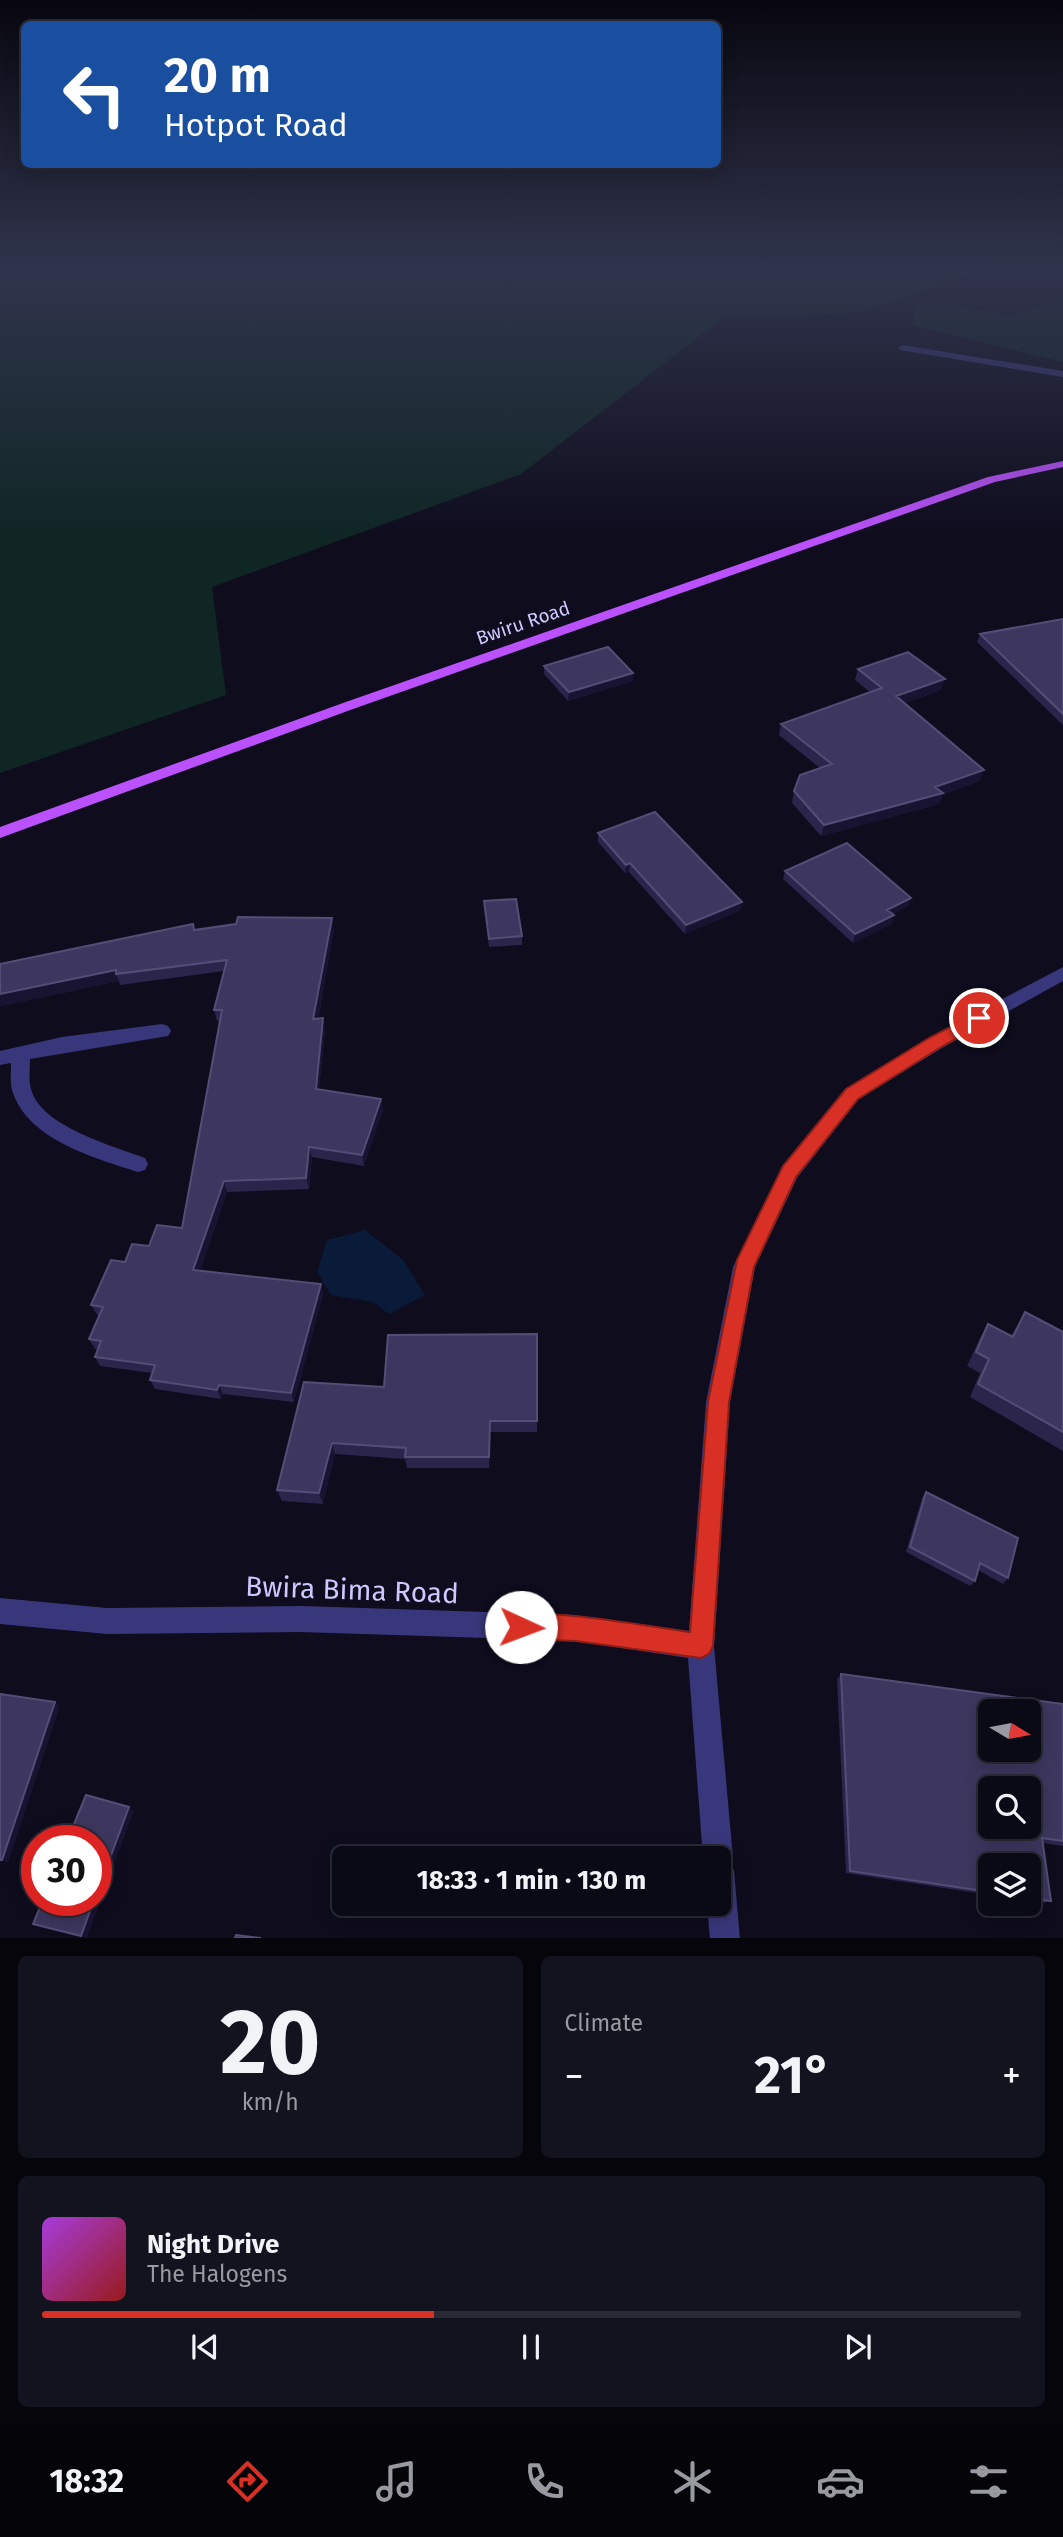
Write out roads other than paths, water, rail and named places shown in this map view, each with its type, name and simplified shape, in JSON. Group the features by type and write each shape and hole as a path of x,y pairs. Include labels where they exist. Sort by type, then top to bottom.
{"main road":[{"name":"Bwiru Road","path":"0,833 348,705 992,479 1063,464"}],"street":[{"path":"967,358 1063,374"},
{"path":"717,1846 701,1646 721,1389 744,1267 790,1172 852,1094 935,1042 1063,974"},
{"path":"0,1058 62,1044 162,1031"},
{"path":"20,1053 22,1092 35,1115 59,1130 138,1164"},
{"name":"Bwira Bima Road","path":"0,1611 107,1621 301,1619 576,1629 701,1646"},
{"path":"723,1916 725,1938"}],"water":[{"path":"365,1230 403,1260 425,1295 389,1314 373,1302 331,1295 317,1272 327,1240"}]}
